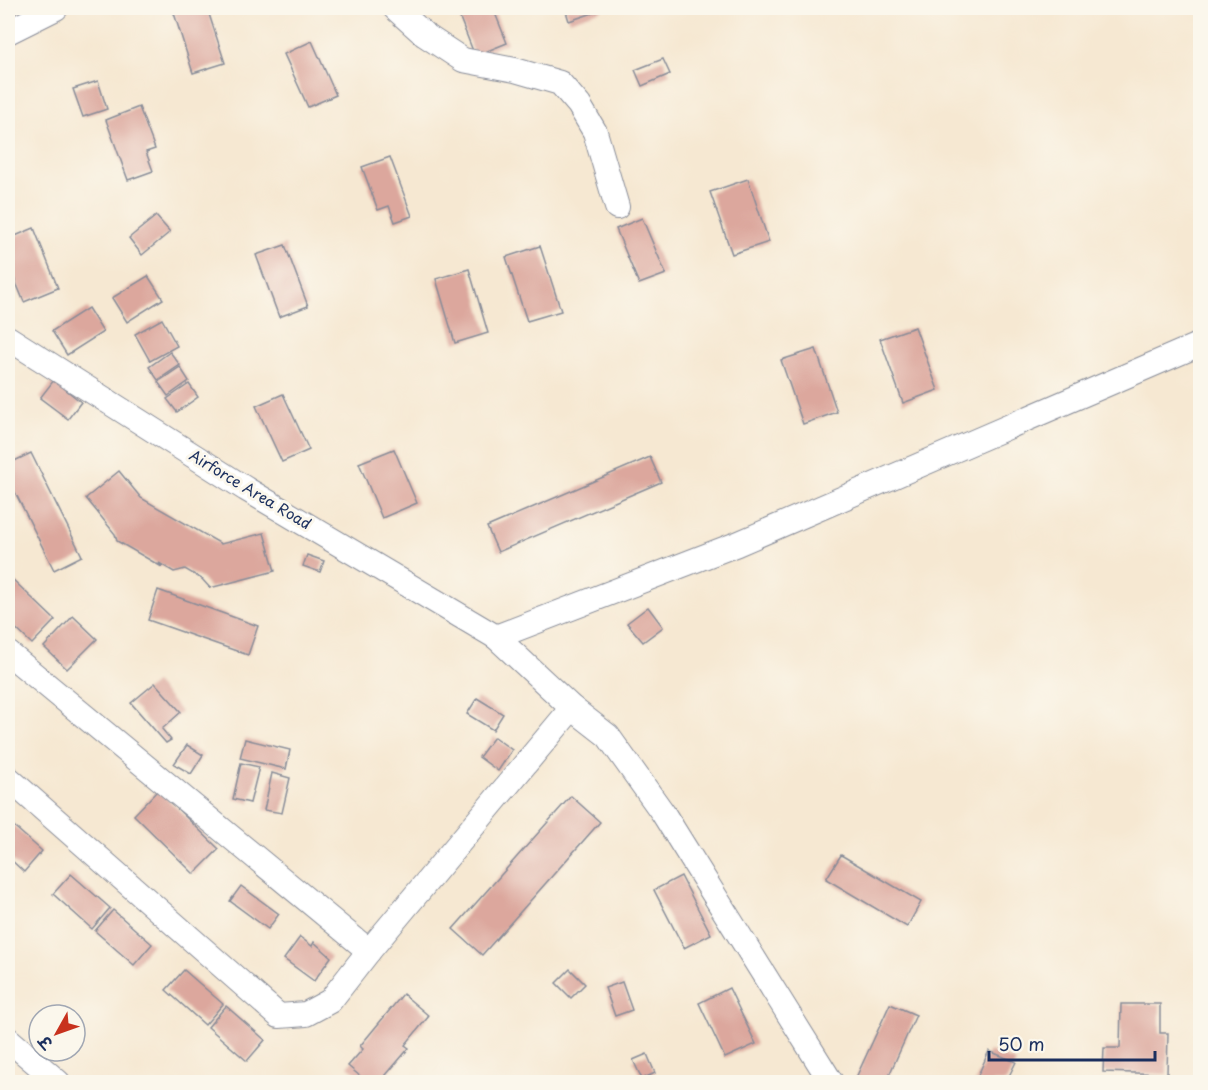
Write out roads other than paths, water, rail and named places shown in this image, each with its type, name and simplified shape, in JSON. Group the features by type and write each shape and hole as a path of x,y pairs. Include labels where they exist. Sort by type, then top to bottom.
{"street":[{"path":"8,32 56,8"},
{"path":"395,8 424,34 463,60 515,70 560,83 579,105 595,132 617,207"},
{"name":"Airforce Area Road","path":"8,338 246,489 496,637 572,708 608,736 663,813 831,1083"},
{"path":"496,637 737,544 1200,344"},
{"path":"8,652 369,951"},
{"path":"8,778 279,1016 306,1014 330,1001 572,708"},
{"path":"8,1039 58,1083"}]}
